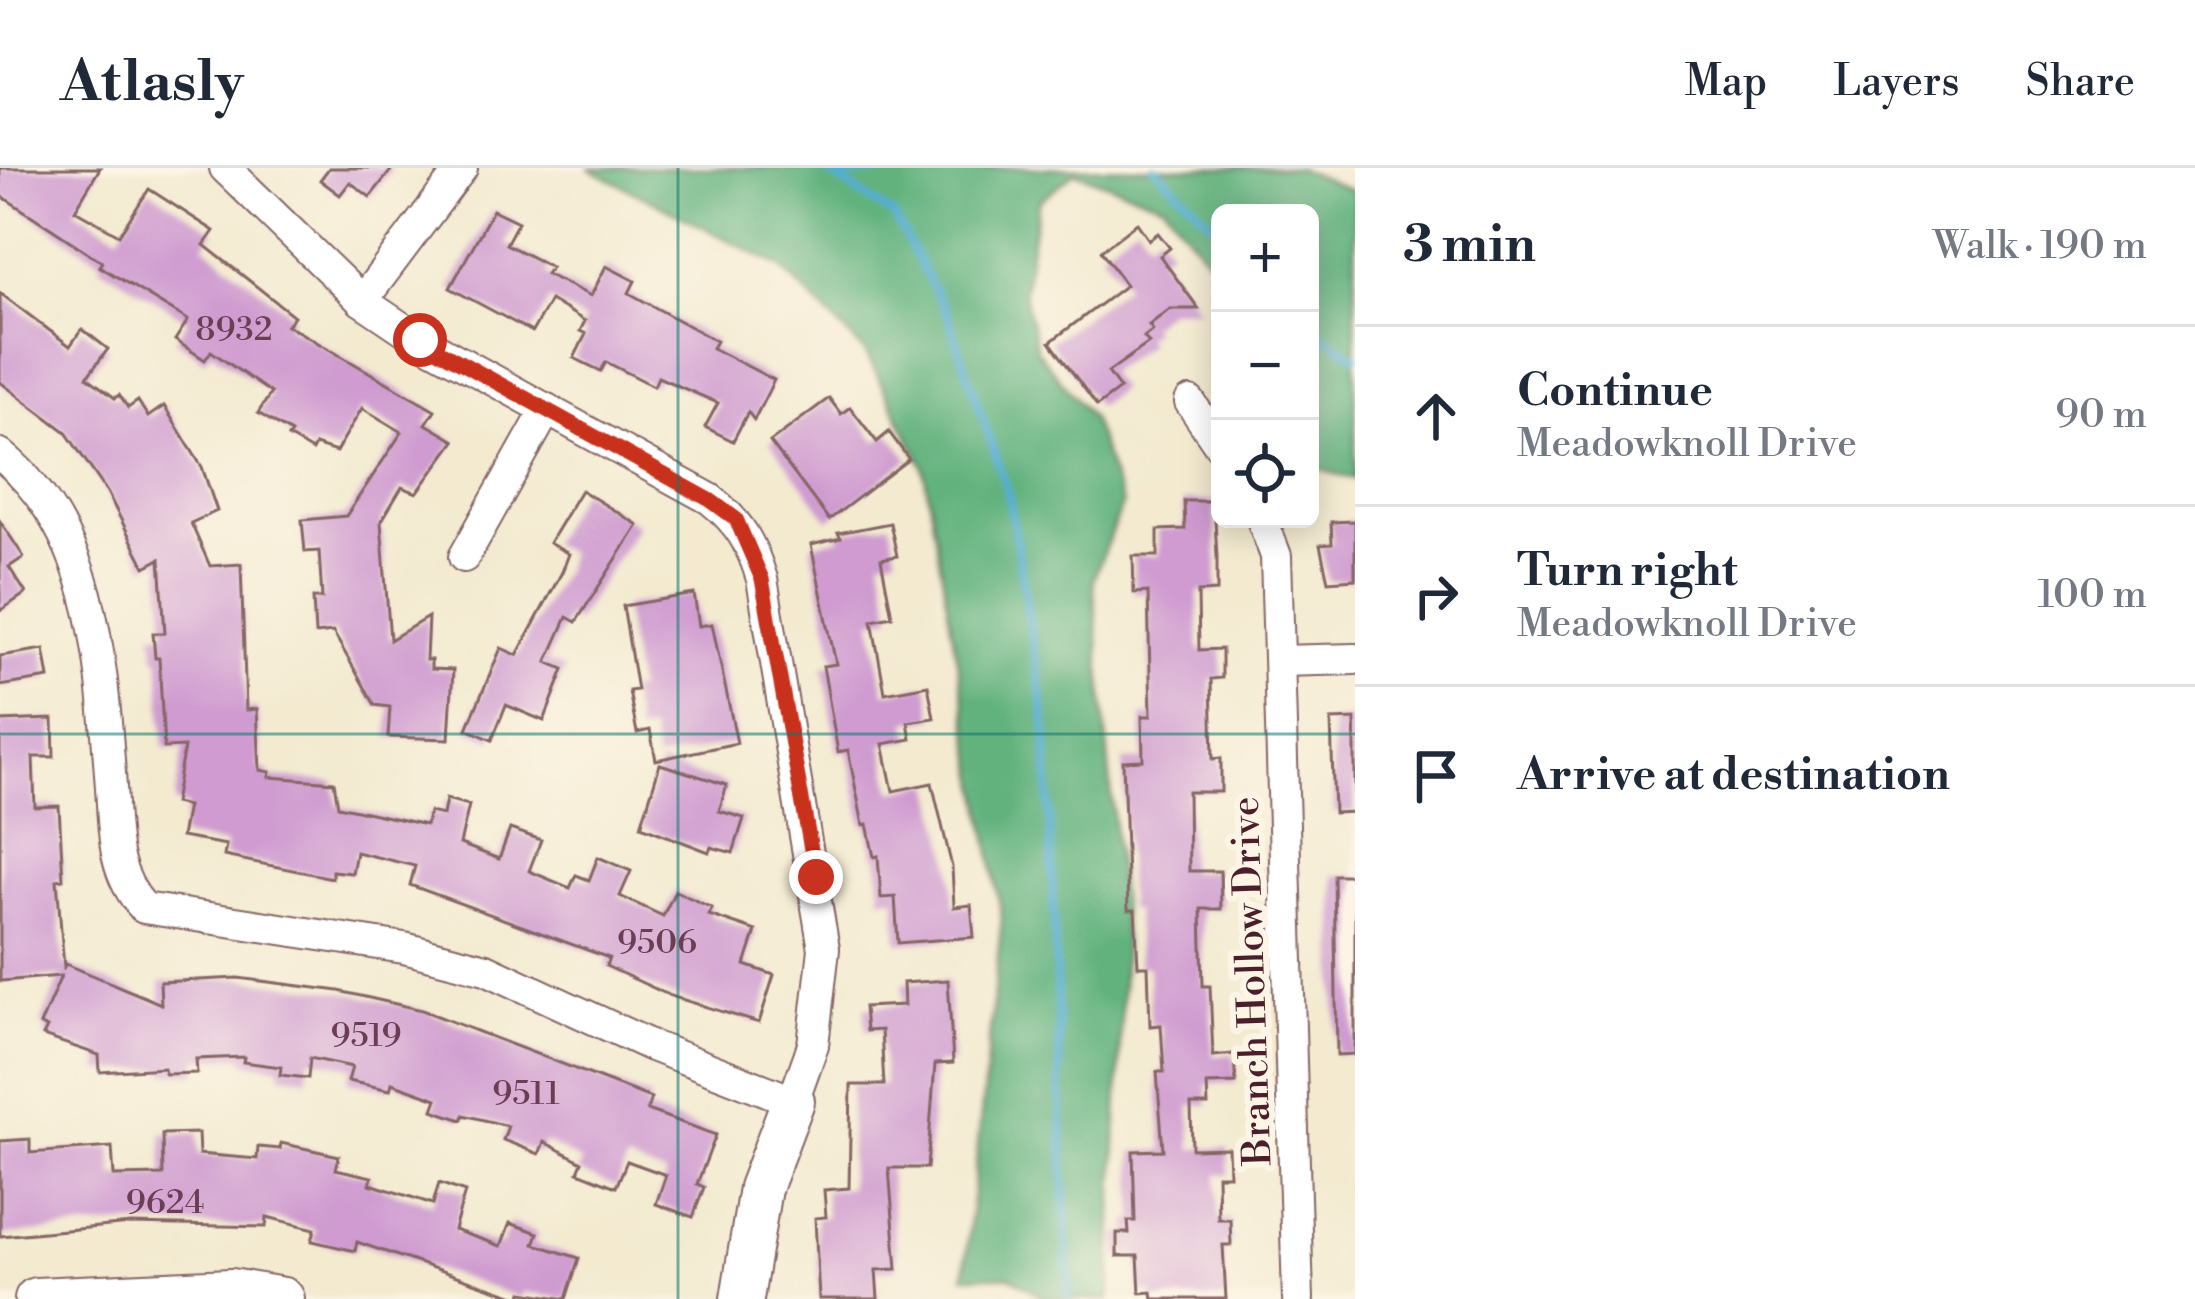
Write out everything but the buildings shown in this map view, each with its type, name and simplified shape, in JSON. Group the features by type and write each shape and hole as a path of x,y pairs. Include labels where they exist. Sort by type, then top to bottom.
{"street":[{"path":"225,168 362,301 420,340 710,500 736,519 751,543 766,602 824,949 818,1022 760,1189 742,1299"},
{"path":"362,301 462,168"},
{"path":"1190,402 1211,433"},
{"path":"464,557 547,409"},
{"path":"0,454 20,471 67,537 87,591 106,717 116,858 126,888 144,908 404,948 486,968 652,1046 793,1101"},
{"name":"Branch Hollow Drive","path":"1265,528 1276,556 1298,1299"},
{"path":"1280,662 1355,659"},
{"path":"36,1299 231,1290 283,1299"}],"green space":[{"path":"588,168 1298,168 1355,192 1355,479 1319,469 1319,204 1211,204 1211,264 1164,204 1075,172 1039,201 1023,291 1037,351 1091,418 1122,504 1093,580 1124,940 1110,1299 1045,1299 1010,1276 964,1276 1002,918 923,465 866,353 781,267"}],"waterway":[{"path":"822,168 894,216 949,318 1008,493 1046,724 1069,1299"},
{"path":"836,177 912,168"},
{"path":"1155,168 1211,221"},
{"path":"1319,332 1355,356"}],"route":[{"path":"420,340 710,500 736,519 751,543 762,579 816,877"}]}
